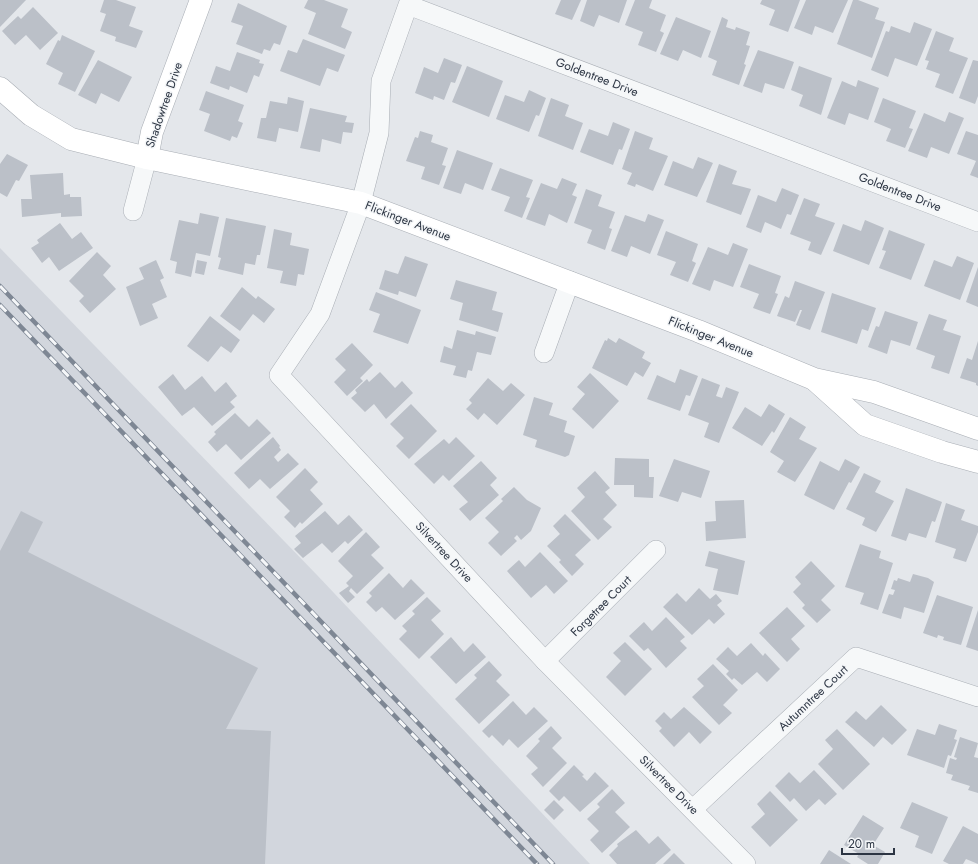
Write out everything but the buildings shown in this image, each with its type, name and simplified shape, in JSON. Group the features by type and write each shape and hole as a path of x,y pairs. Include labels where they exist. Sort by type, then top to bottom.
{"street":[{"name":"Shadowtree Drive","path":"133,211 147,158 152,132 201,0"},
{"name":"Goldentree Drive","path":"361,203 378,133 381,81 408,4 978,222"},
{"name":"Flickinger Avenue","path":"0,88 31,115 71,139 147,158 361,203 570,281 698,331 814,379 874,392 978,429"},
{"name":"Silvertree Drive","path":"361,203 320,314 279,375 545,661 746,864"},
{"path":"544,353 570,281"},
{"name":"Flickinger Avenue","path":"814,379 865,426 942,452 978,462"},
{"name":"Forgetree Court","path":"545,661 656,550"},
{"name":"Autumntree Court","path":"693,809 856,657 978,697"}],"shaded area":[{"path":"0,248 317,575 590,864 0,864"}],"railway":[{"path":"0,286 553,864"},
{"path":"0,305 537,864"}]}
